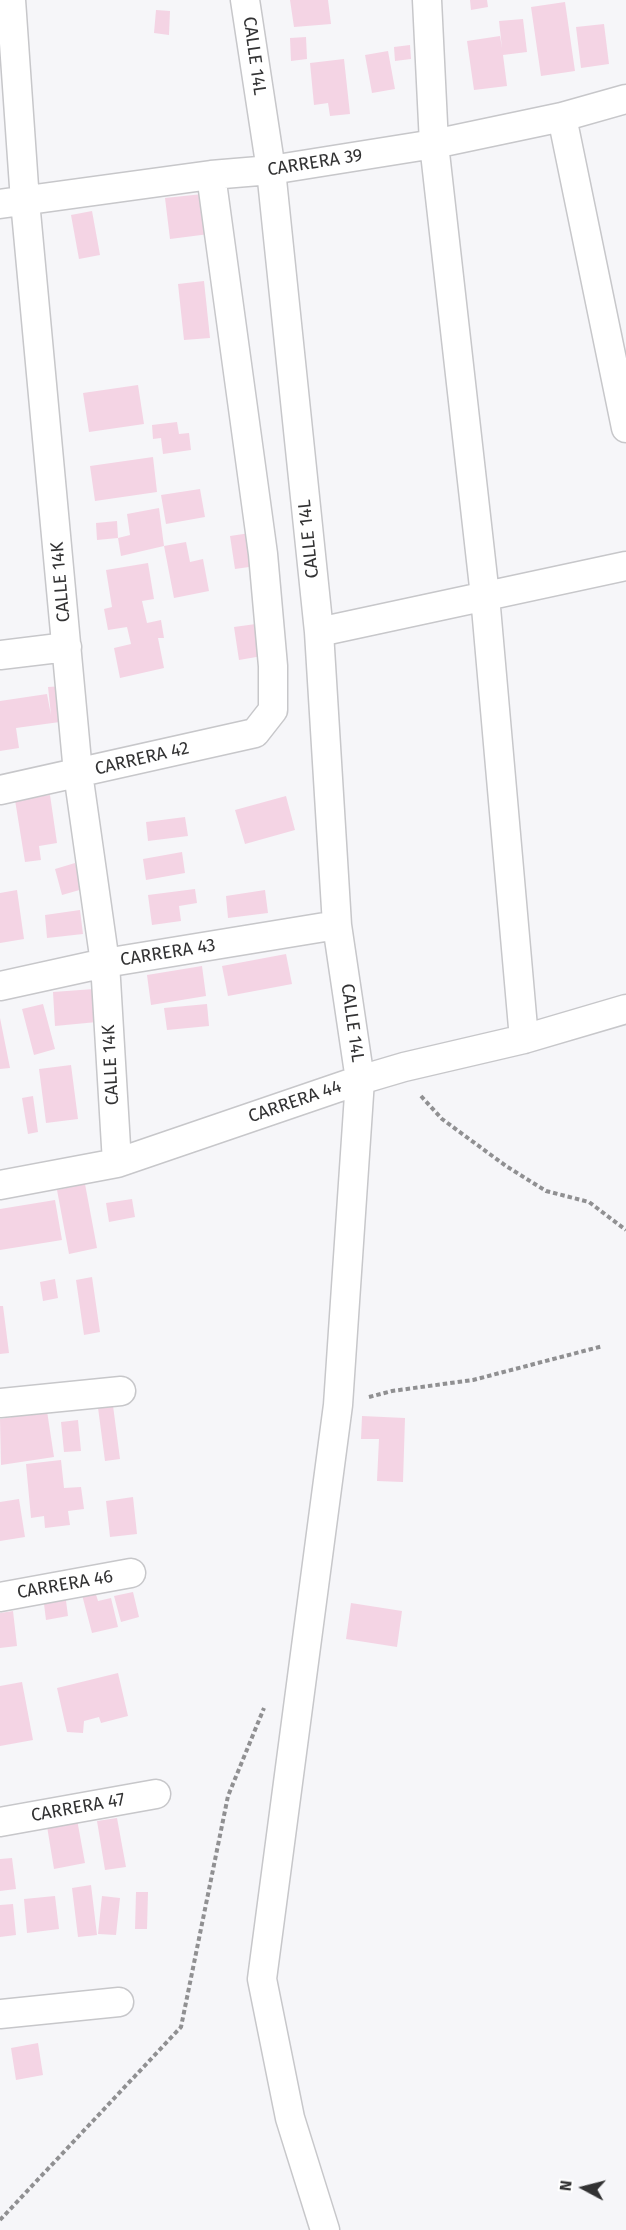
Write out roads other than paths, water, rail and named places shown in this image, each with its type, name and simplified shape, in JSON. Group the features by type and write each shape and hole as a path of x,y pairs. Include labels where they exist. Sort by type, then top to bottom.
{"street":[{"name":"CALLE 14L","path":"245,0 271,170 319,632 337,925 360,1080 338,1406 262,1979 290,2118 325,2230"},
{"path":"427,0 434,144 485,596 524,1039"},
{"name":"CALLE 14K","path":"8,14 12,202 67,647 78,773 105,963 117,1163"},
{"name":"CARRERA 39","path":"12,202 212,175 271,170 434,144 562,117 626,99"},
{"path":"562,117 626,428"},
{"name":"CARRERA 42","path":"0,790 255,733 273,711 273,666 263,554 212,175"},
{"path":"319,632 626,566"},
{"path":"0,655 67,647"},
{"name":"CARRERA 43","path":"0,986 105,963 337,925"},
{"name":"CARRERA 44","path":"0,1185 117,1163 360,1080 404,1067 524,1039 626,1009"},
{"path":"0,1403 121,1390"},
{"name":"CARRERA 46","path":"0,1597 131,1573"},
{"name":"CARRERA 47","path":"0,1822 156,1794"},
{"path":"0,2014 119,2002"}]}
